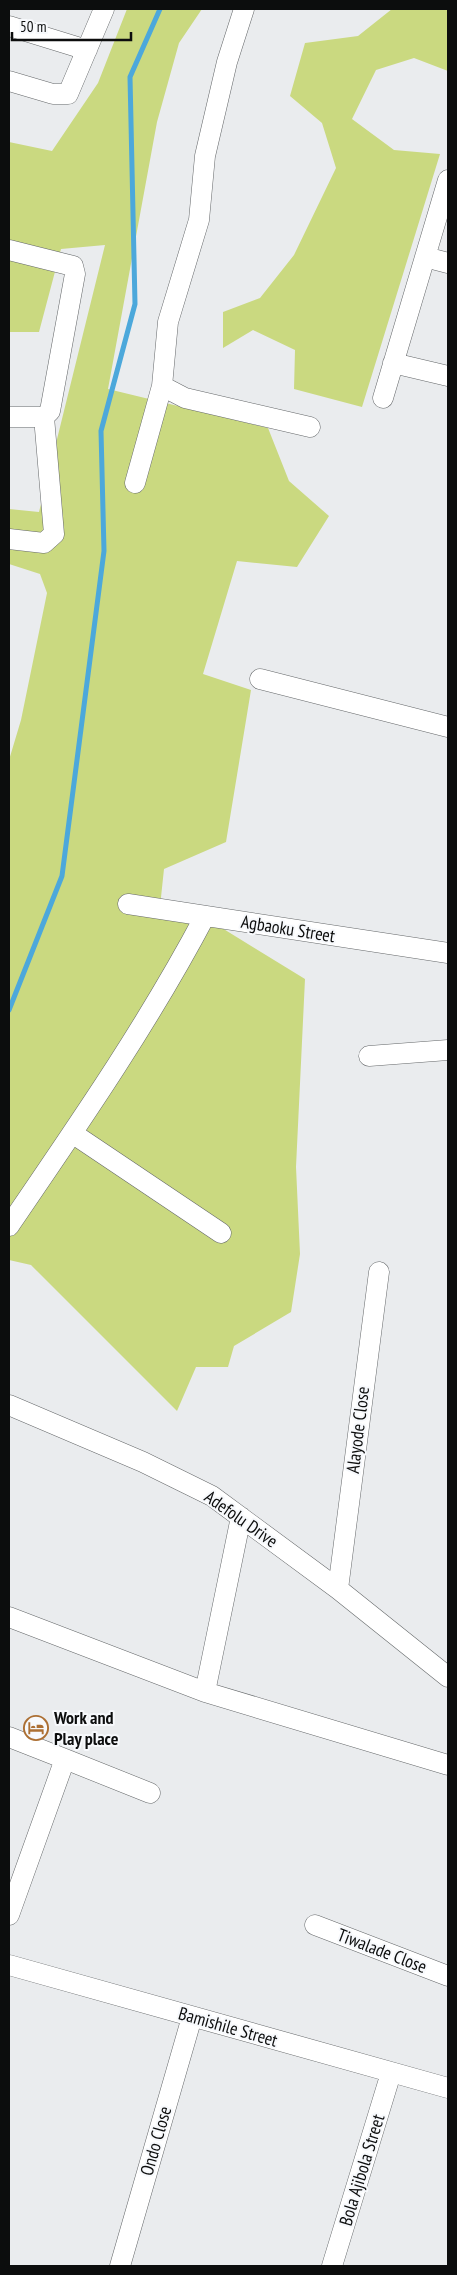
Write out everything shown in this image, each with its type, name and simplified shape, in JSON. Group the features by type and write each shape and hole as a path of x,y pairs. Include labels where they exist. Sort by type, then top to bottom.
{"street":[{"path":"9,81 53,94 68,94 104,9"},
{"path":"135,483 162,386 168,322 199,220 205,156 227,62 244,9"},
{"path":"9,26 86,50"},
{"path":"383,398 448,180"},
{"path":"9,250 73,266 75,274 50,411 44,417 9,417"},
{"path":"425,257 448,263"},
{"path":"393,363 448,376"},
{"path":"162,386 186,398 310,426"},
{"path":"9,539 44,543 54,534 44,417"},
{"path":"260,679 448,727"},
{"name":"Agbaoku Street","path":"128,904 448,953"},
{"path":"9,1226 72,1133 182,959 205,916"},
{"path":"369,1056 448,1050"},
{"path":"72,1133 221,1233"},
{"name":"Alayode Close","path":"338,1589 379,1272"},
{"name":"Adefolu Drive","path":"9,1405 143,1462 212,1496 338,1589 448,1677"},
{"path":"205,1692 241,1518"},
{"path":"9,1617 205,1692 448,1765"},
{"path":"9,1737 150,1793"},
{"path":"9,1915 65,1759"},
{"name":"Tiwalade Close","path":"315,1925 448,1976"},
{"name":"Bamishile Street","path":"9,1964 448,2088"},
{"name":"Ondo Close","path":"120,2266 192,2017"},
{"name":"Bola Ajibola Street","path":"332,2266 391,2073"}],"green space":[{"path":"127,9 202,9 179,43 157,122 108,389 268,428 289,481 329,516 297,567 237,561 203,674 251,690 226,842 164,869 159,916 222,928 305,979 296,1167 300,1254 291,1312 234,1346 228,1367 196,1367 177,1411 31,1265 9,1260 9,760 21,720 47,593 40,574 9,564 9,509 39,512 105,245 61,249 39,332 9,332 9,142 52,151 98,83"},
{"path":"392,9 448,9 448,71 414,58 376,70 352,119 394,150 440,154 362,407 294,389 295,350 253,330 223,348 223,312 260,298 294,255 336,168 322,123 290,96 305,43 358,36"}],"waterway":[{"path":"9,1010 62,876 104,551 101,431 135,304 130,77 160,9"}],"place":[{"name":"Work and Play place","path":"36,1728"}]}
